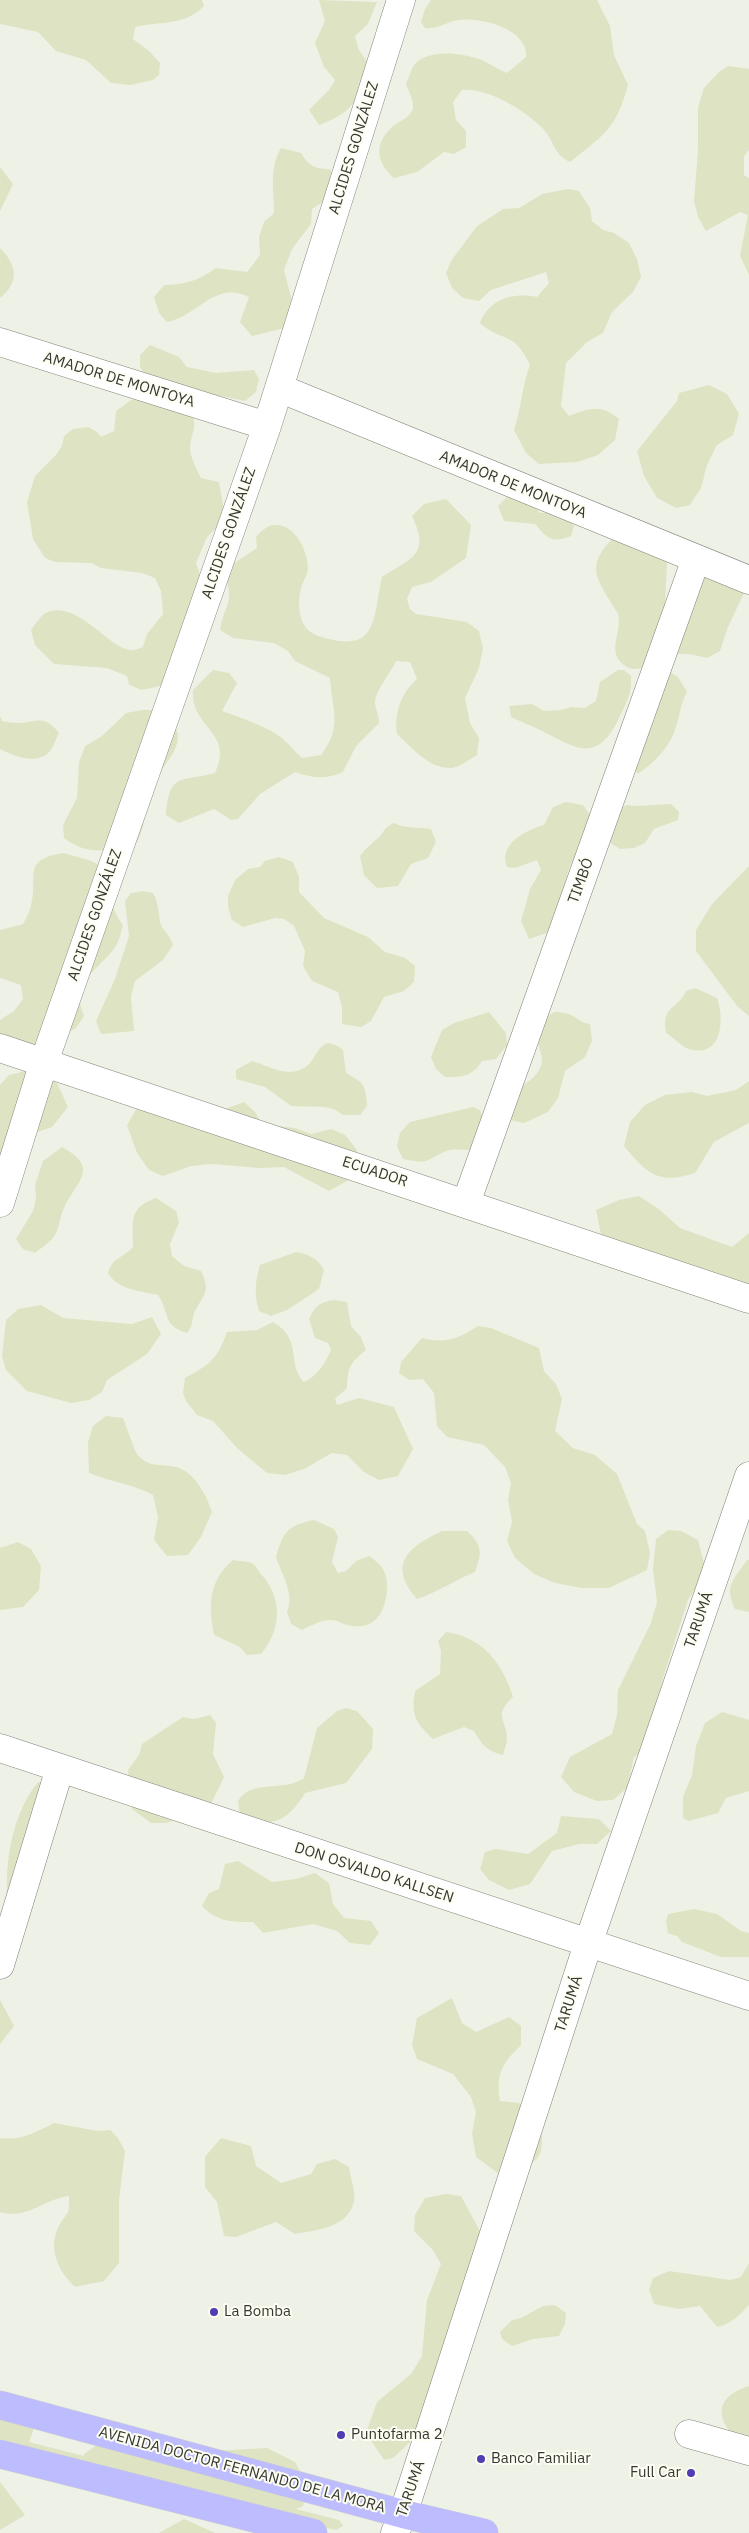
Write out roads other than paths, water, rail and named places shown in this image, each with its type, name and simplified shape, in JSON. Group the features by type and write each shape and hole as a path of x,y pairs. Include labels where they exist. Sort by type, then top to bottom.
{"highway":[{"name":"AVENIDA DOCTOR FERNANDO DE LA MORA","path":"0,2405 399,2523 484,2533"},
{"path":"0,2454 313,2533"}],"street":[{"name":"ALCIDES GONZÁLEZ","path":"0,1203 44,1062 279,388 400,0"},
{"name":"AMADOR DE MONTOYA","path":"0,342 266,426"},
{"name":"AMADOR DE MONTOYA","path":"279,388 696,560 749,580"},
{"name":"TIMBÓ","path":"466,1202 696,560"},
{"name":"ECUADOR","path":"0,1048 466,1202 749,1299"},
{"name":"TARUMÁ","path":"399,2523 588,1944 749,1476"},
{"name":"DON OSVALDO KALLSEN","path":"0,1748 749,1996"},
{"path":"0,1965 60,1768"},
{"path":"689,2434 749,2451"}],"place":[{"name":"La Bomba","path":"214,2312"},
{"name":"Puntofarma 2","path":"341,2435"},
{"name":"Banco Familiar","path":"481,2459"},
{"name":"Full Car","path":"691,2473"}]}
